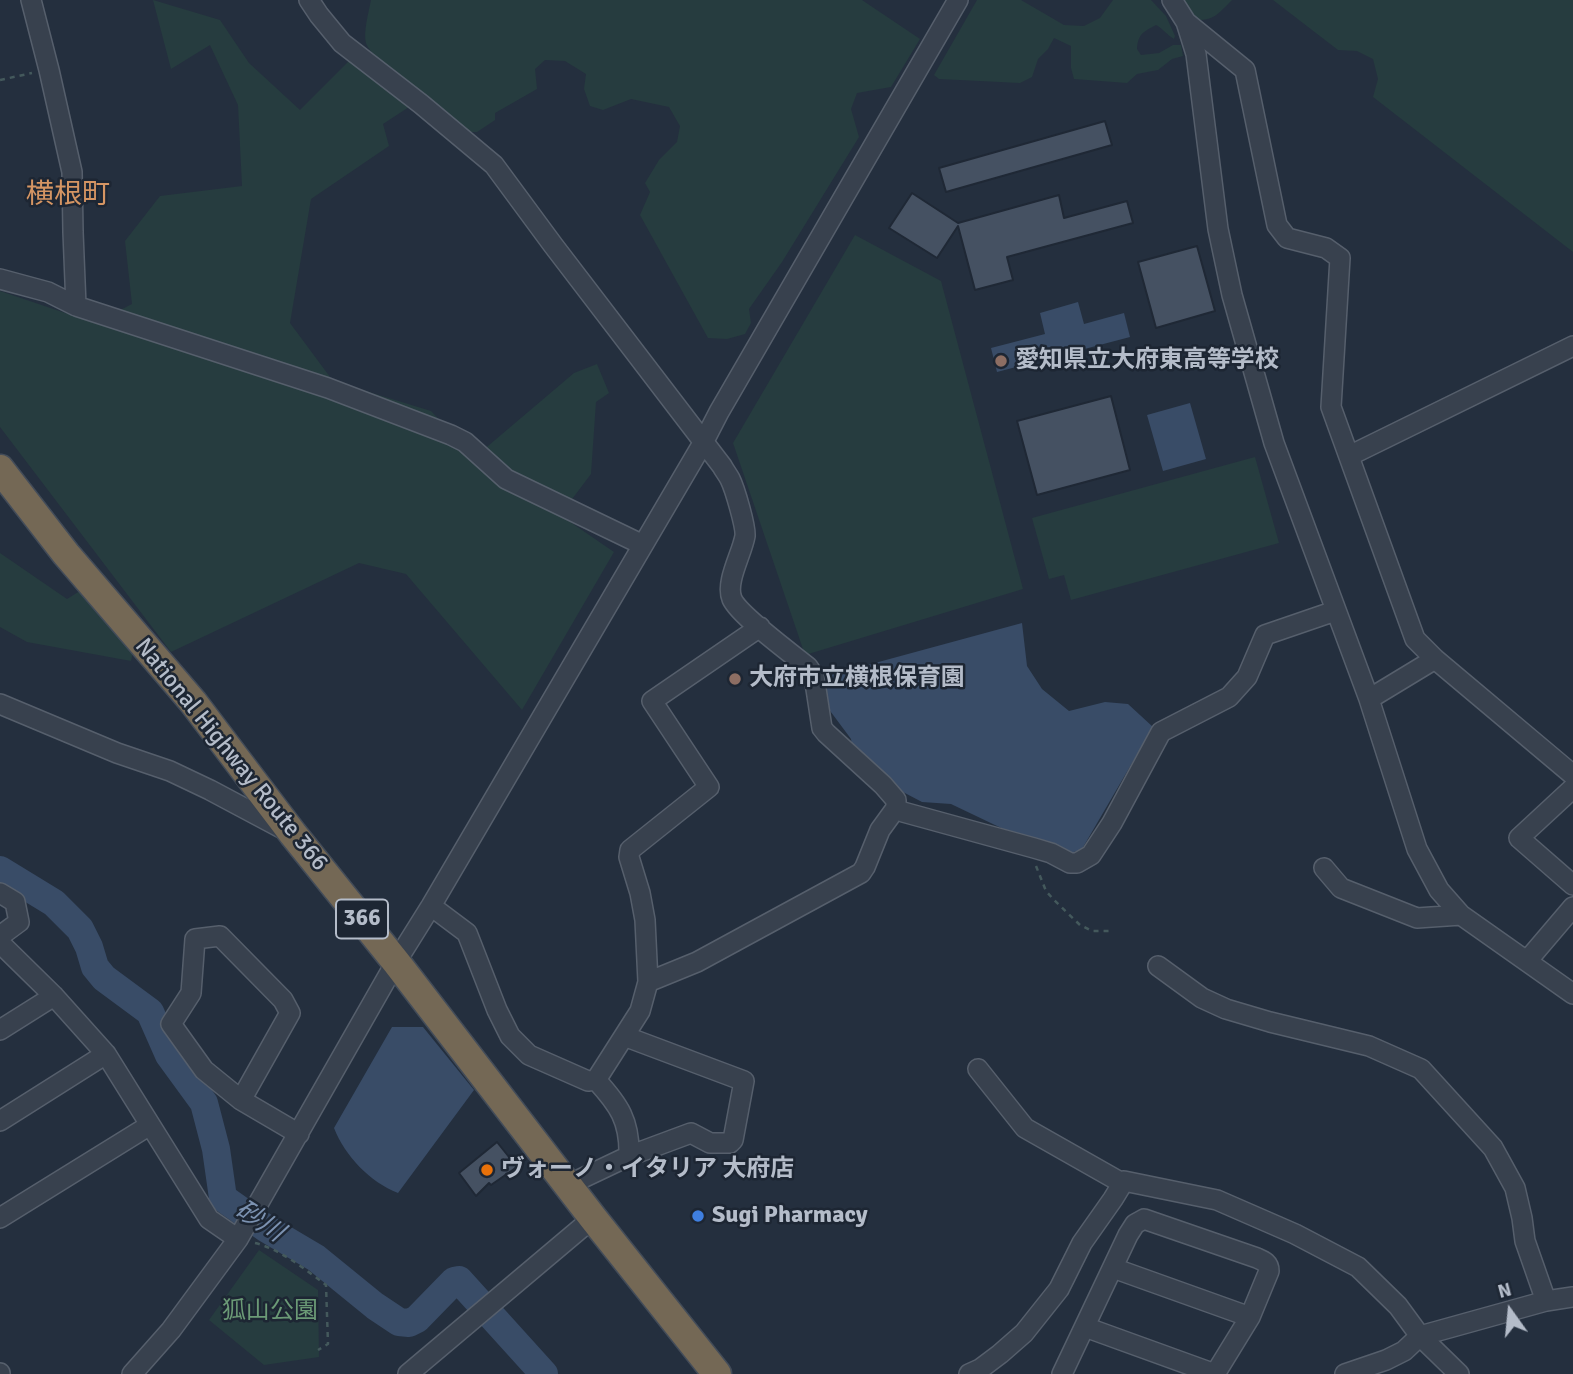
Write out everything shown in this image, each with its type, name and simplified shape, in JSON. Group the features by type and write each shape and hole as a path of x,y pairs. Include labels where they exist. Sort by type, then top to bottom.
{"highway":[{"name":"National Highway Route 366","path":"0,469 66,554 193,702 293,834 717,1374"}],"street":[{"path":"31,0 72,172 76,306"},
{"path":"309,0 342,43 494,165 722,466 731,480 745,531 730,592 736,606 808,667 814,676 822,728 896,800 896,808 880,830 866,867 861,873 697,962 648,982"},
{"path":"132,1374 171,1330 241,1235 396,962 703,443 958,0"},
{"path":"1172,0 1186,22 1196,54 1219,229 1232,295 1274,443 1369,699 1418,849 1439,890 1461,915 1573,994"},
{"path":"1186,22 1245,70 1277,225 1286,239 1326,248 1340,258 1332,407 1415,639 1434,659 1573,775"},
{"path":"0,279 48,292 76,306 328,388 451,435 465,442 506,479 643,545"},
{"path":"1349,456 1573,346"},
{"path":"896,808 1077,863 1091,855 1112,823 1161,732 1229,697 1247,677 1265,635 1335,611"},
{"path":"596,1080 640,1011 648,982 645,920 629,857 630,850 709,787 652,701 760,627"},
{"path":"1369,699 1434,659"},
{"path":"0,704 117,753 170,771 293,834"},
{"path":"1573,788 1519,838 1573,885"},
{"path":"1324,868 1341,888 1417,918 1461,915"},
{"path":"0,893 15,902 19,922 0,936"},
{"path":"431,906 467,933 510,1036 529,1055 588,1081 596,1080"},
{"path":"1527,961 1573,907"},
{"path":"241,1100 290,1013 283,1000 220,936 195,939 191,993 171,1024 204,1070 241,1100 299,1134"},
{"path":"0,943 54,996 106,1055 209,1219 241,1235"},
{"path":"1158,966 1202,998 1226,1009 1369,1046 1422,1069 1493,1148 1515,1188 1525,1241 1546,1301"},
{"path":"0,1030 54,996"},
{"path":"568,1185 629,1156 691,1133 710,1143 730,1143 733,1140 744,1081 624,1036"},
{"path":"0,1121 106,1055"},
{"path":"978,1069 1025,1128 1122,1183 1124,1181 1217,1200 1295,1234 1358,1268 1398,1306 1452,1372"},
{"path":"596,1080 610,1095 626,1123 629,1156"},
{"path":"0,1218 150,1125"},
{"path":"969,1374 980,1369 1024,1333 1059,1289 1082,1243 1122,1183"},
{"path":"408,1374 593,1218"},
{"path":"1062,1374 1135,1224 1144,1219 1257,1258 1269,1266 1250,1317 1215,1374 1085,1327"},
{"path":"1113,1268 1250,1317"},
{"path":"1345,1374 1404,1351 1420,1336 1546,1301 1573,1297"}],"path":[{"path":"0,80 49,70"},
{"path":"1035,863 1046,891 1080,925 1092,931 1109,931"},
{"path":"241,1235 297,1264 326,1285 328,1344 318,1350"}],"green space":[{"path":"153,0 220,20 249,63 300,110 349,61 409,107 383,124 389,146 311,199 290,323 333,381 431,411 475,457 574,373 597,364 609,393 596,402 591,474 560,515 614,552 522,710 406,574 359,563 171,652 0,427 0,291 95,323 132,304 125,241 160,196 242,186 238,105 210,45 171,69"},
{"path":"371,0 862,0 920,39 891,87 857,93 851,109 859,137 782,262 749,309 751,323 745,334 727,339 708,338 640,215 650,192 645,183 659,160 677,142 680,126 669,107 631,99 603,110 590,106 584,89 586,74 565,61 545,60 535,69 537,89 495,113 495,120 477,132 469,132 396,75 371,51 366,43 365,33"},
{"path":"977,0 1021,0 1064,25 1084,26 1100,18 1113,0 1151,0 1166,16 1175,36 1174,39 1156,25 1142,34 1137,49 1141,55 1159,53 1173,45 1181,45 1183,56 1172,59 1158,70 1137,74 1127,83 1074,79 1071,46 1054,38 1038,59 1032,77 1020,83 939,79 934,75"},
{"path":"1183,0 1232,0 1212,18 1195,20"},
{"path":"1273,0 1573,0 1573,252 1373,97 1378,79 1373,59 1357,51 1338,50"},
{"path":"855,235 941,281 1023,589 805,655 733,443"},
{"path":"1255,457 1279,543 1071,600 1064,575 1049,579 1032,518"},
{"path":"0,553 67,599 83,589 133,652 131,661 27,642 0,627"},
{"name":"狐山公園","path":"259,1250 318,1290 319,1357 264,1365 209,1320"}],"water":[{"path":"1078,302 1084,324 1124,313 1130,337 997,372 991,348 1045,334 1040,313"},
{"path":"1190,403 1206,459 1163,471 1147,415"},
{"path":"1022,623 1027,666 1042,689 1069,711 1105,702 1128,704 1153,727 1082,849 1071,853 1018,836 951,804 922,802 901,791 852,745 851,739 825,704 822,683 827,676"},
{"path":"392,1027 423,1027 474,1090 398,1193 378,1182 360,1167 334,1128"}],"building":[{"path":"1105,121 1112,145 946,192 939,168"},
{"path":"912,193 958,223 1059,195 1064,218 1127,201 1133,223 1007,257 1013,280 975,290 958,226 937,258 889,228"},
{"path":"1197,246 1215,311 1156,328 1138,262"},
{"path":"1111,396 1130,470 1037,495 1017,421"},
{"name":"ヴォーノ・イタリア 大府店","path":"497,1142 517,1167 491,1185 489,1183 476,1196 459,1173"}],"waterway":[{"name":"砂川","path":"0,870 54,903 80,929 95,967 104,978 150,1012 169,1055 204,1103 216,1149 223,1198 267,1229 316,1258 399,1322 409,1323 417,1319 454,1281 459,1280 544,1374"}],"place":[{"name":"愛知県立大府東高等学校","path":"1001,361"},
{"name":"大府市立横根保育園","path":"735,679"},
{"name":"ヴォーノ・イタリア 大府店","path":"487,1170"},
{"name":"Sugi Pharmacy","path":"698,1216"}],"district":[{"name":"横根町","path":"68,196"}]}
